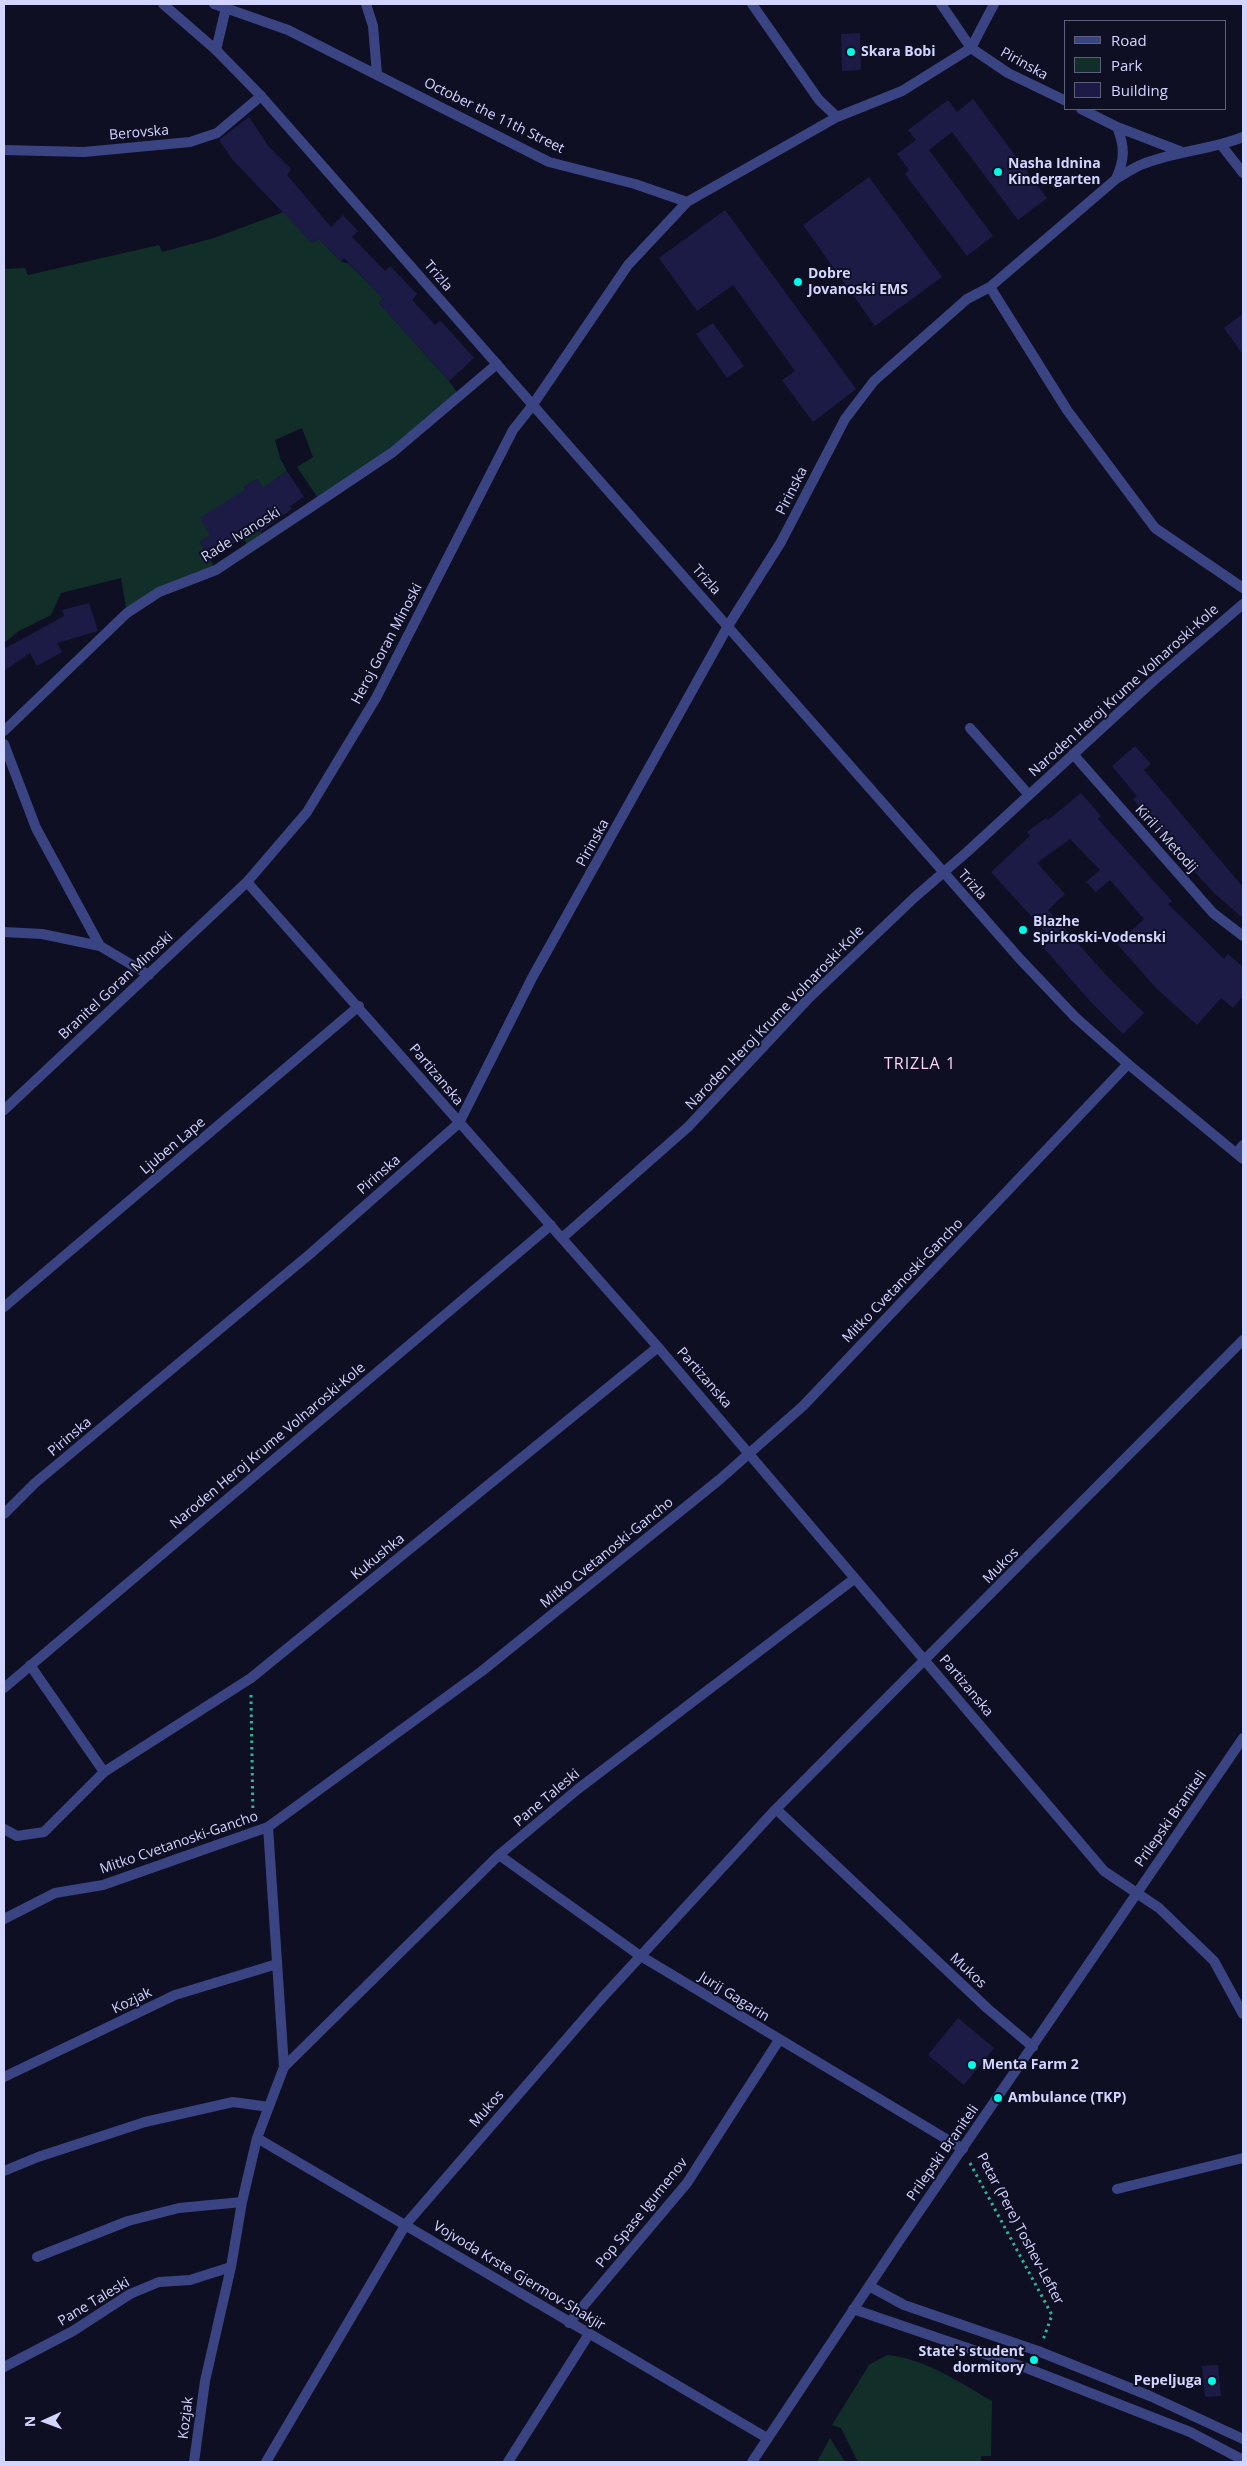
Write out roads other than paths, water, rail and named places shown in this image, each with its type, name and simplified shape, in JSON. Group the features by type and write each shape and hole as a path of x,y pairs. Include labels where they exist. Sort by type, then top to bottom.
{"street":[{"name":"Trizla","path":"163,4 216,50 261,96 942,872 1075,1016 1128,1064 1241,1152"},
{"name":"October the 11th Street","path":"214,4 288,30 549,162 635,184 687,202"},
{"path":"366,4 373,26 377,74"},
{"path":"752,4 819,100 837,116"},
{"path":"941,4 971,48"},
{"path":"532,406 628,265 687,202 837,116 902,91 971,48 994,4"},
{"path":"216,50 226,8"},
{"name":"Pirinska","path":"971,48 1008,73 1064,100"},
{"name":"Berovska","path":"4,150 84,152 190,142 217,133 261,96"},
{"path":"1083,110 1118,127 1182,152 1222,146 1243,137"},
{"path":"1116,179 1122,165 1124,143 1118,127"},
{"path":"1222,146 1243,172"},
{"name":"Pirinska","path":"4,1514 36,1483 310,1254 459,1123 532,978 728,626 781,542 846,419 874,381 967,299 990,287 1116,179 1142,164 1182,152"},
{"path":"990,287 1067,410 1155,528 1243,588"},
{"name":"Rade Ivanoski","path":"4,730 127,613 159,592 216,570 320,502 393,452 497,364"},
{"name":"Heroj Goran Minoski","path":"247,882 307,812 366,715 513,430 532,406"},
{"name":"Naroden Heroj Krume Volnaroski-Kole","path":"562,1238 688,1127 808,999 942,872 1072,754 1241,608"},
{"name":"Naroden Heroj Krume Volnaroski-Kole","path":"970,728 1028,795"},
{"path":"4,744 36,828 100,946"},
{"name":"Kiril i Metodij","path":"1072,754 1213,913 1243,936"},
{"name":"Branitel Goran Minoski","path":"4,1110 247,882"},
{"name":"Partizanska","path":"247,882 359,1006 459,1123 658,1347 854,1579 927,1660 1104,1871 1160,1908 1214,1961 1243,2014"},
{"path":"4,932 42,934 100,946 149,975"},
{"name":"Ljuben Lape","path":"4,1307 359,1006"},
{"name":"Mitko Cvetanoski-Gancho","path":"4,1919 55,1893 103,1886 268,1827 482,1671 750,1454 803,1406 1128,1064"},
{"name":"Naroden Heroj Krume Volnaroski-Kole","path":"4,1688 551,1225"},
{"name":"Mukos","path":"266,2462 406,2224 639,1955 776,1809 927,1660 1243,1340"},
{"name":"Kukushka","path":"4,1829 17,1836 44,1832 104,1772 251,1678 658,1347"},
{"name":"Pane Taleski","path":"284,2067 499,1855 578,1789 854,1579"},
{"path":"30,1665 104,1772"},
{"name":"Prilepski Braniteli","path":"752,2462 853,2309 1243,1738"},
{"name":"Mukos","path":"776,1809 988,2009 1033,2047"},
{"name":"Kozjak","path":"194,2462 205,2381 231,2267 242,2202 257,2138 284,2067 268,1827"},
{"name":"Jurij Gagarin","path":"499,1855 639,1955 962,2149"},
{"name":"Kozjak","path":"4,2077 175,1995 277,1964"},
{"name":"Pop Spase Igumenov","path":"569,2323 687,2183 779,2040"},
{"path":"4,2171 38,2157 145,2122 233,2102 269,2106"},
{"name":"Vojvoda Krste Gjermov-Shakjir","path":"257,2138 767,2438"},
{"path":"1117,2189 1243,2158"},
{"path":"37,2257 128,2221 178,2208 242,2202"},
{"name":"Pane Taleski","path":"4,2366 73,2331 130,2294 159,2282 190,2280 231,2267"},
{"path":"869,2286 904,2305 1038,2351 1150,2396 1243,2439"},
{"path":"853,2309 1029,2369 1190,2432 1242,2455"},
{"path":"508,2462 589,2334"}],"place":[{"name":"Skara Bobi","path":"851,52"},
{"name":"Nasha Idnina Kindergarten","path":"998,172"},
{"name":"Dobre Jovanoski EMS","path":"798,282"},
{"name":"Blazhe Spirkoski-Vodenski","path":"1023,930"},
{"name":"Menta Farm 2","path":"972,2065"},
{"name":"Ambulance (TKP)","path":"998,2098"},
{"name":"State's student dormitory","path":"1034,2360"},
{"name":"Pepeljuga","path":"1212,2381"}],"district":[{"name":"TRIZLA 1","path":"920,1064"}]}
